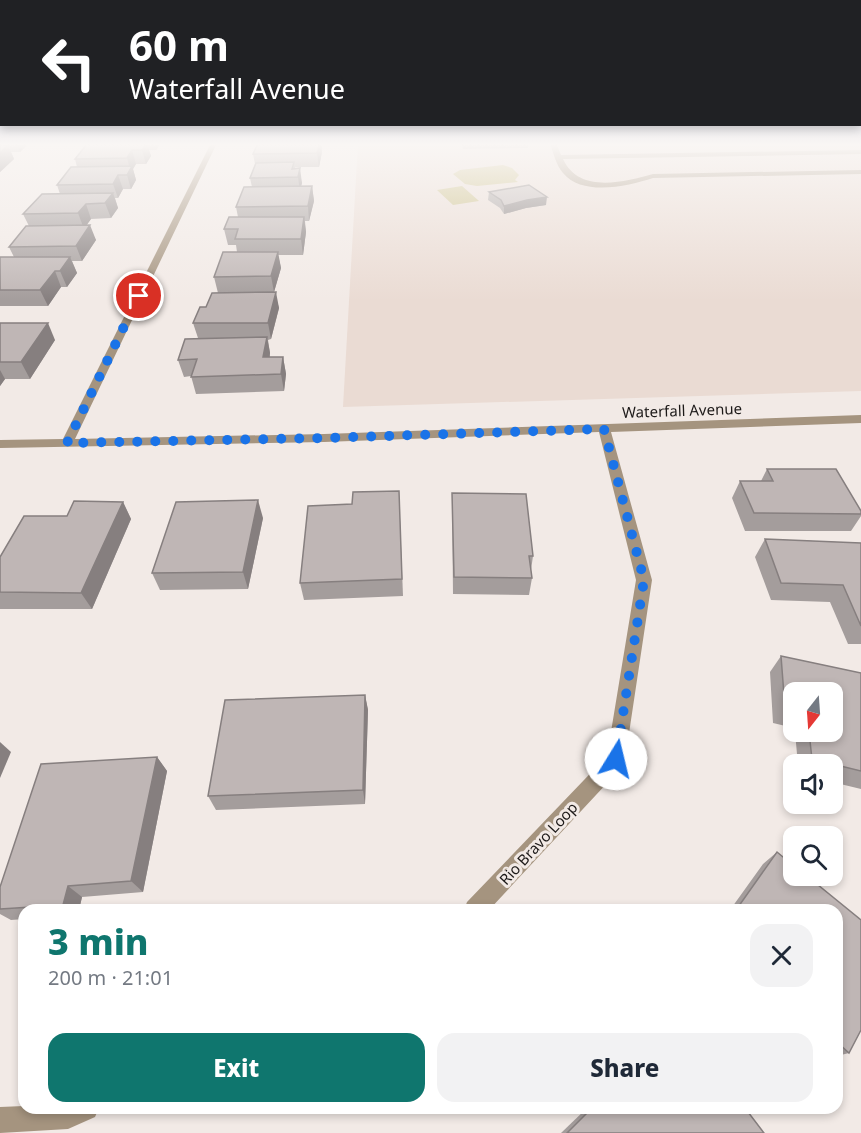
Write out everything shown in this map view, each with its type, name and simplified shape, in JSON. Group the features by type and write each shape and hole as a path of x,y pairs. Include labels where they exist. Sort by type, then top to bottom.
{"street":[{"path":"67,443 188,196"},
{"name":"Waterfall Avenue","path":"0,444 324,438 861,419"},
{"name":"Rio Bravo Loop","path":"481,904 616,759 644,580 604,429"},
{"path":"0,1120 72,1114"}],"shaded area":[{"path":"355,196 861,196 861,391 343,407"},
{"path":"443,196 473,196 479,201 453,205"}],"building":[{"path":"40,196 111,196 105,203 86,204 78,213 23,214"},
{"path":"240,196 310,196 308,206 236,207"},
{"path":"495,196 547,197 504,206 501,200"},
{"path":"229,217 304,217 301,239 235,239 238,229 224,229"},
{"path":"90,225 76,246 9,247 26,226"},
{"path":"223,252 278,252 271,276 214,277"},
{"path":"0,257 70,257 60,271 55,271 40,290 0,290"},
{"path":"276,292 268,323 193,323 200,307 206,307 212,293"},
{"path":"0,323 48,323 21,362 0,362"},
{"path":"267,337 263,357 283,357 281,374 191,377 197,359 178,360 185,339"},
{"path":"767,469 836,469 861,514 754,513 740,481 773,481"},
{"path":"399,491 402,579 300,583 308,506 352,504 353,492"},
{"path":"452,493 526,494 533,556 529,556 532,578 454,577"},
{"path":"258,500 243,572 152,573 176,502"},
{"path":"74,501 123,502 81,593 0,592 0,557 24,516 67,516"},
{"path":"765,539 861,543 861,626 843,585 781,583"},
{"path":"781,656 861,673 861,771 843,767 843,754 811,754 810,742 843,742 843,682 783,682"},
{"path":"365,695 363,790 208,796 225,700"},
{"path":"157,757 131,881 68,886 63,904 18,904 18,908 0,909 0,887 41,764"},
{"path":"777,852 783,857 783,886 819,886 841,904 740,904"},
{"path":"843,905 861,920 861,1030 849,1053 843,1048"},
{"path":"586,1114 750,1114 764,1133 567,1133"}],"route":[{"path":"139,296 67,443 604,429 644,580 616,759"}]}
